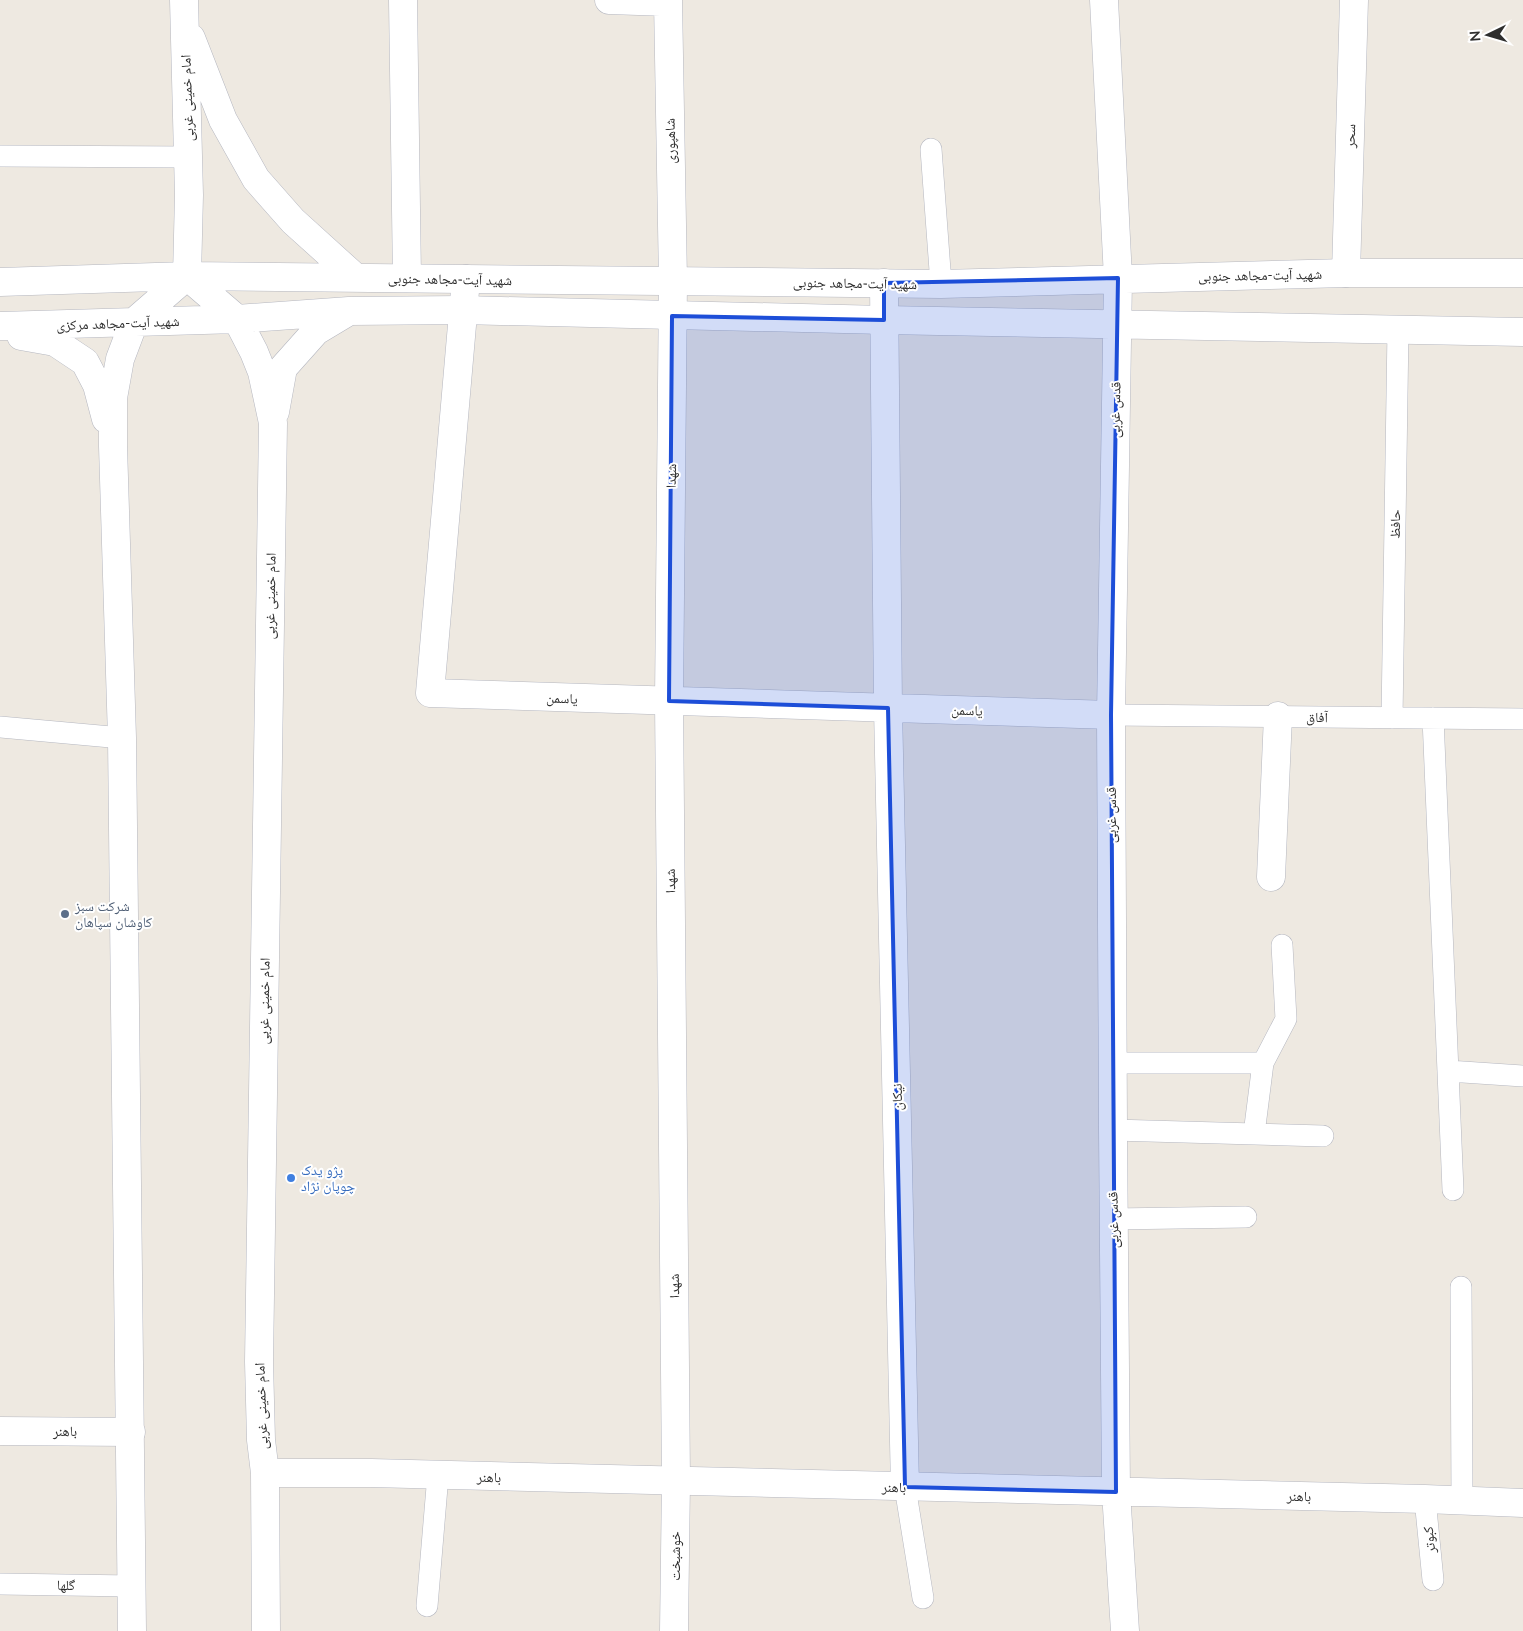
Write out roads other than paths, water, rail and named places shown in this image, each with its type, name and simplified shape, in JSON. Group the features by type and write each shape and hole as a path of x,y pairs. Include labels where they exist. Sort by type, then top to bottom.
{"street":[{"path":"403,0 407,278"},
{"path":"609,0 668,1"},
{"name":"قدس غربی","path":"1104,0 1118,278 1111,715 1112,1130 1116,1492 1125,1631"},
{"name":"سحر","path":"1346,272 1354,0"},
{"name":"شاهپوری","path":"668,1 673,281"},
{"path":"184,10 223,120 256,179 293,220 356,278"},
{"name":"امام خمینی غربی","path":"184,10 189,195 187,276"},
{"name":"شهید آیت-مجاهد جنوبی","path":"187,276 941,284 1346,272 1523,273"},
{"path":"132,1631 122,738 113,446 114,398 120,359 134,322 187,276"},
{"path":"0,282 187,276 237,319 349,311 462,310 672,316 1523,332"},
{"name":"یاسمن","path":"466,279 430,694 1111,715"},
{"name":"شهدا","path":"673,281 669,701 676,1481"},
{"name":"نیکان","path":"884,283 888,708 905,1487"},
{"path":"273,423 283,368 316,331 349,311"},
{"name":"امام خمینی غربی","path":"237,319 262,372 273,423 258,1362 261,1440 265,1473 266,1631"},
{"name":"شهید آیت-مجاهد مرکزی","path":"0,326 237,319"},
{"path":"0,332 55,342 85,362 97,385 113,446"},
{"path":"1271,877 1278,716"},
{"name":"باهنر","path":"0,1431 131,1432"},
{"name":"باهنر","path":"265,1473 676,1481 1523,1503"},
{"name":"خوشبخت","path":"674,1631 676,1481"}],"lane":[{"path":"931,149 941,284"},
{"path":"0,156 188,157"},
{"name":"حافظ","path":"1392,718 1398,330"},
{"name":"آفاق","path":"1111,715 1523,719"},
{"path":"1433,718 1453,1190"},
{"path":"0,727 122,738"},
{"path":"1254,1134 1263,1063 1286,1019 1282,945"},
{"path":"1113,1063 1263,1063"},
{"path":"1448,1071 1523,1076"},
{"path":"1112,1130 1323,1136"},
{"path":"1113,1219 1246,1217"},
{"path":"1460,1287 1462,1501"},
{"path":"427,1606 438,1476"},
{"path":"905,1487 923,1598"},
{"name":"کبوتر","path":"1425,1499 1433,1580"},
{"name":"گلها","path":"0,1584 132,1586"}],"place":[{"name":"شرکت سبز کاوشان سپاهان","path":"65,914"},
{"name":"پژو یدک چوپان نژاد","path":"291,1178"}]}
